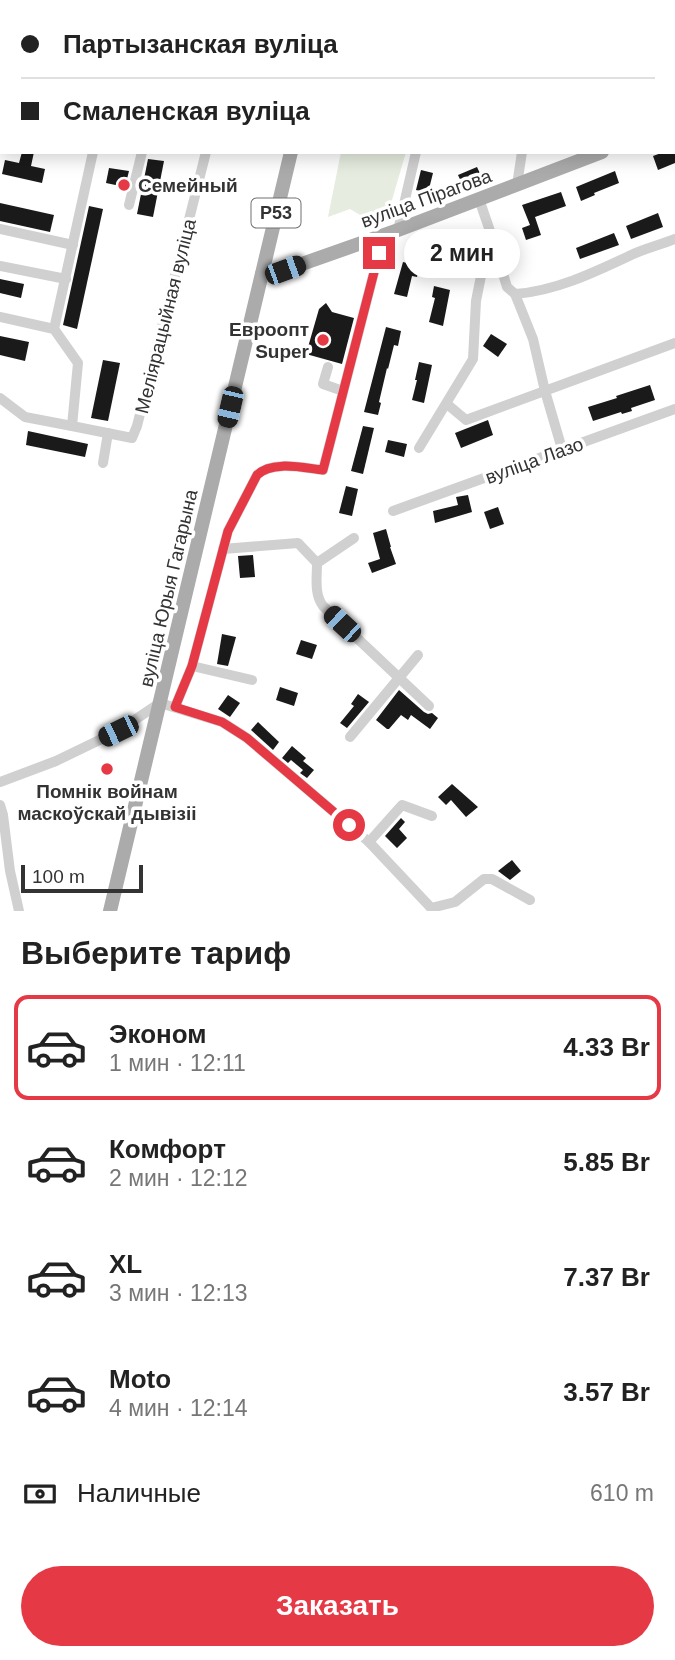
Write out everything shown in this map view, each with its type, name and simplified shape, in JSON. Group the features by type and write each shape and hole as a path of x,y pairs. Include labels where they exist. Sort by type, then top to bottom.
{"main road":[{"name":"Р53","path":"262,274 291,154"},
{"name":"вуліца Пірагова","path":"262,274 285,270 397,230 597,154"},
{"name":"вуліца Юрыя Гагарына","path":"111,909 262,274"}],"street":[{"path":"54,330 93,154"},
{"path":"129,205 142,154"},
{"name":"Меліярацыйная вуліца","path":"108,433 132,438 137,426 205,154"},
{"path":"175,707 192,666 228,531 257,475 271,467 323,470 379,253 397,230 416,154"},
{"path":"517,185 522,154"},
{"path":"480,199 507,287 515,294 533,339 562,449"},
{"path":"0,229 73,245"},
{"path":"419,448 473,359 476,301 490,232"},
{"path":"515,294 535,293 601,270 631,255 675,239"},
{"path":"0,266 66,279"},
{"path":"0,317 54,330 78,363 72,426"},
{"path":"447,404 466,420 675,344"},
{"path":"328,367 323,384 343,390"},
{"path":"0,398 25,417 108,433 103,463"},
{"name":"вуліца Лазо","path":"393,511 675,409"},
{"path":"317,563 355,538"},
{"path":"223,549 298,543 317,563 317,592 323,606 429,706"},
{"path":"350,737 418,655"},
{"path":"192,666 252,680"},
{"path":"0,782 56,761 118,731 160,703 222,722 247,738 369,842 432,909 455,902 484,879 492,879 530,900"},
{"path":"369,842 402,805 432,816"},
{"path":"0,806 3,815 5,873 19,911"}],"shaded area":[{"path":"341,154 405,154 387,217 362,216 350,209 328,217"}],"building":[{"path":"21,154 34,154 31,166 45,169 42,183 2,174 5,160 19,163"},
{"path":"675,154 675,163 658,170 653,156"},
{"path":"148,159 164,161 153,217 137,214"},
{"path":"477,167 484,182 465,190 458,175"},
{"path":"109,168 129,171 125,187 106,183"},
{"path":"421,170 433,173 428,193 416,190"},
{"path":"615,171 619,183 581,201 576,187"},
{"path":"561,192 566,206 535,217 541,235 526,240 522,228 530,225 522,205"},
{"path":"0,203 54,215 50,232 0,221"},
{"path":"89,206 103,209 77,329 63,325"},
{"path":"658,213 663,227 631,239 626,226"},
{"path":"614,233 619,245 580,259 576,248"},
{"path":"403,262 420,266 417,277 412,276 407,297 394,294"},
{"path":"0,279 24,284 21,298 0,293"},
{"path":"434,286 450,290 443,326 429,322 435,298 432,297"},
{"path":"326,303 332,312 354,318 342,364 306,354 319,309"},
{"path":"386,327 401,331 398,346 394,345 387,368 378,415 364,412"},
{"path":"491,334 507,344 498,357 483,346"},
{"path":"0,336 29,342 25,361 0,355"},
{"path":"103,360 120,363 108,421 91,418"},
{"path":"419,362 432,365 424,403 412,400"},
{"path":"650,385 655,400 631,408 632,411 593,421 588,407"},
{"path":"488,420 493,435 461,448 455,433"},
{"path":"363,426 374,428 363,474 351,471"},
{"path":"28,431 88,444 85,457 26,445"},
{"path":"388,440 407,444 404,457 385,452"},
{"path":"346,486 358,489 352,516 339,513"},
{"path":"468,495 472,512 435,523 433,511 458,505 456,497"},
{"path":"498,507 504,524 490,529 484,512"},
{"path":"386,529 396,564 372,573 368,563 380,559 373,533"},
{"path":"253,555 255,577 240,578 238,556"},
{"path":"222,634 236,637 228,666 217,664"},
{"path":"301,640 317,645 312,659 296,654"},
{"path":"280,687 298,693 294,706 276,700"},
{"path":"399,690 424,712 432,713 438,718 430,729 411,715 408,720 401,715 389,729 376,720"},
{"path":"358,694 369,702 347,728 340,723 354,706 351,704"},
{"path":"228,695 240,703 230,717 218,709"},
{"path":"258,722 279,742 273,750 251,730"},
{"path":"292,746 306,758 303,761 314,770 307,778 300,773 303,770 291,760 288,763 282,758"},
{"path":"452,784 478,807 466,817 451,800 446,805 438,797"},
{"path":"401,818 405,822 399,829 407,838 397,848 385,836"},
{"path":"512,860 521,871 510,880 498,871"}],"place":[{"name":"Семейный","path":"124,185"},
{"name":"Евроопт Super","path":"323,340"},
{"name":"Помнік войнам маскоўскай дывізіі","path":"107,769"}],"route":[{"path":"349,825 247,738 222,722 175,707 192,666 228,531 257,475 271,467 323,470 379,253"}]}
